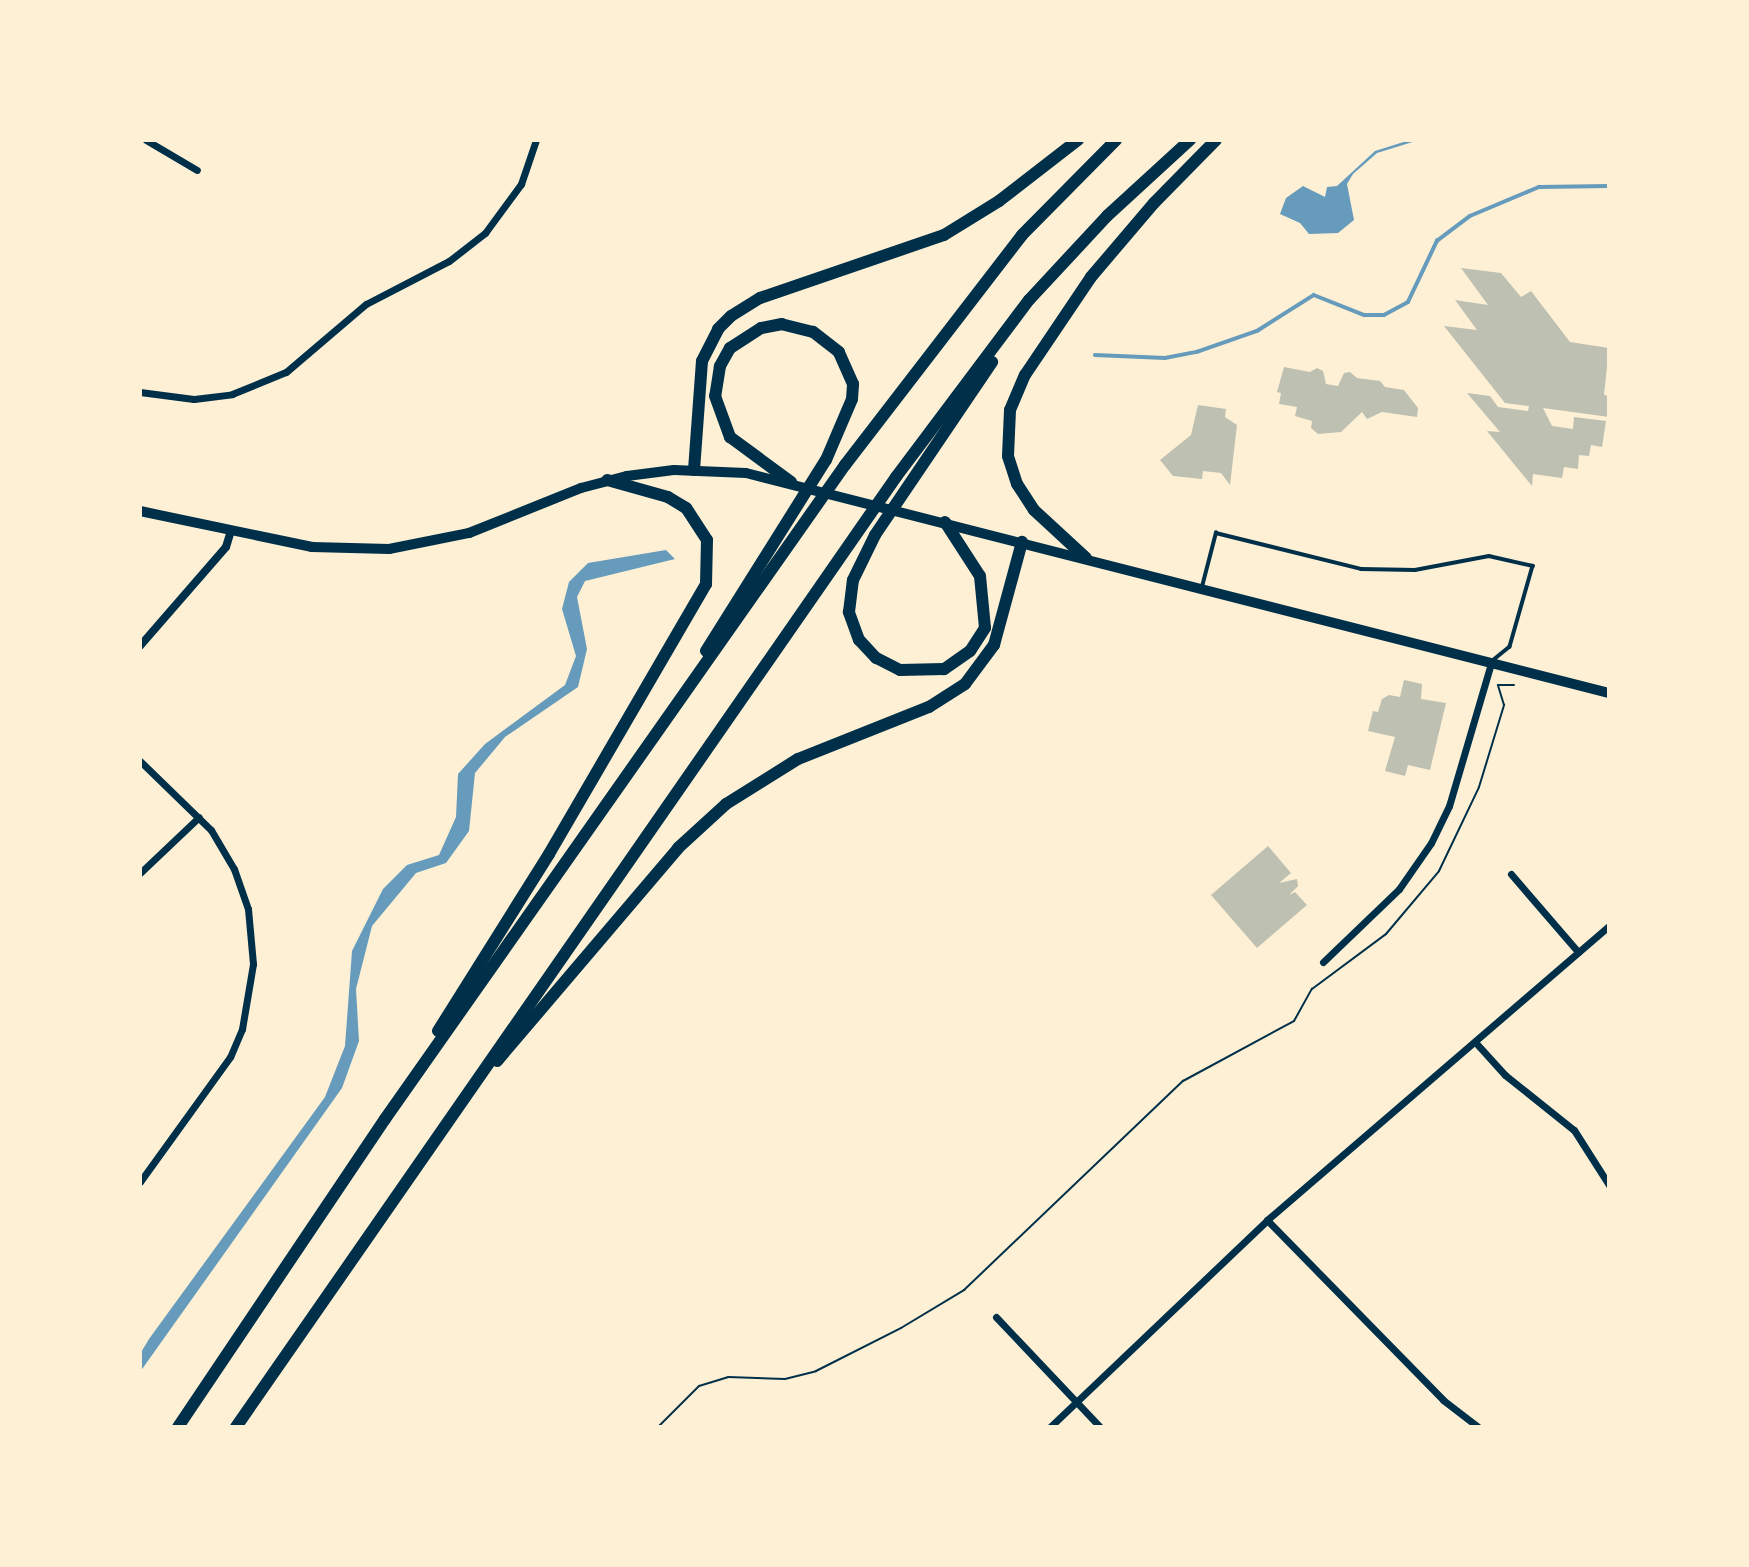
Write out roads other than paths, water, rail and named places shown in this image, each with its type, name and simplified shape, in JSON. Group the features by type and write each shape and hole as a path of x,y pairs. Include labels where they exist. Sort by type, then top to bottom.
{"highway":[{"path":"694,470 702,361 708,344 731,316 760,298 944,235 999,201 1078,140"},
{"path":"178,1427 385,1119 845,465 1022,235 1116,140"},
{"path":"236,1427 318,1304 896,477 1059,267 1190,140"},
{"path":"1086,558 1034,510 1017,484 1008,456 1010,410 1025,375 1091,277 1154,203 1216,140"},
{"path":"945,522 980,576 985,628 958,661 928,672 900,670 876,658 853,626 850,589 875,535 1059,267"},
{"path":"610,802 825,460 852,399 853,384 844,360 827,341 799,326 761,328 744,336 720,366 716,410 740,448 791,482"},
{"path":"385,1119 549,855 706,584 707,540 686,508 668,497 607,480"},
{"path":"318,1304 524,1027 704,823 747,789 798,758 929,707 965,684 994,645 1021,542"}],"main road":[{"path":"140,511 329,549 416,546 469,533 607,480 694,470 791,482 1609,693"}],"street":[{"path":"146,140 197,170"},
{"path":"140,392 194,399 232,394 286,372 366,304 449,261 485,233 521,184 536,140"},
{"path":"140,646 226,547 231,531"},
{"path":"1323,962 1399,888 1431,843 1449,806 1491,663"},
{"path":"140,761 199,817 234,869 246,899 253,944 251,989 230,1057 140,1182"},
{"path":"140,873 199,817"},
{"path":"1511,874 1578,952"},
{"path":"1050,1427 1267,1220 1609,926"},
{"path":"1476,1043 1506,1075 1574,1130 1609,1185"},
{"path":"1267,1220 1443,1399 1478,1427"},
{"path":"996,1317 1073,1403 1100,1427"}],"lane":[{"path":"1202,589 1216,533 1322,563 1370,570 1415,570 1489,556 1533,566 1510,647 1491,663"}],"water":[{"path":"1410,140 1419,140 1377,153 1353,174 1347,184 1354,220 1338,233 1309,234 1300,223 1280,214 1286,198 1303,186 1325,197 1327,187 1337,186 1375,151"},
{"path":"666,550 675,559 585,581 577,597 587,649 578,687 505,737 475,773 469,831 446,863 416,873 372,926 356,989 359,1041 342,1088 140,1372 140,1354 149,1339 325,1097 345,1046 352,951 383,889 407,865 439,855 456,817 458,774 485,744 565,685 576,656 562,609 569,582 588,563"}],"waterway":[{"path":"1095,355 1165,358 1197,352 1257,331 1314,295 1364,315 1384,315 1408,302 1437,241 1470,216 1539,187 1609,186"}]}
